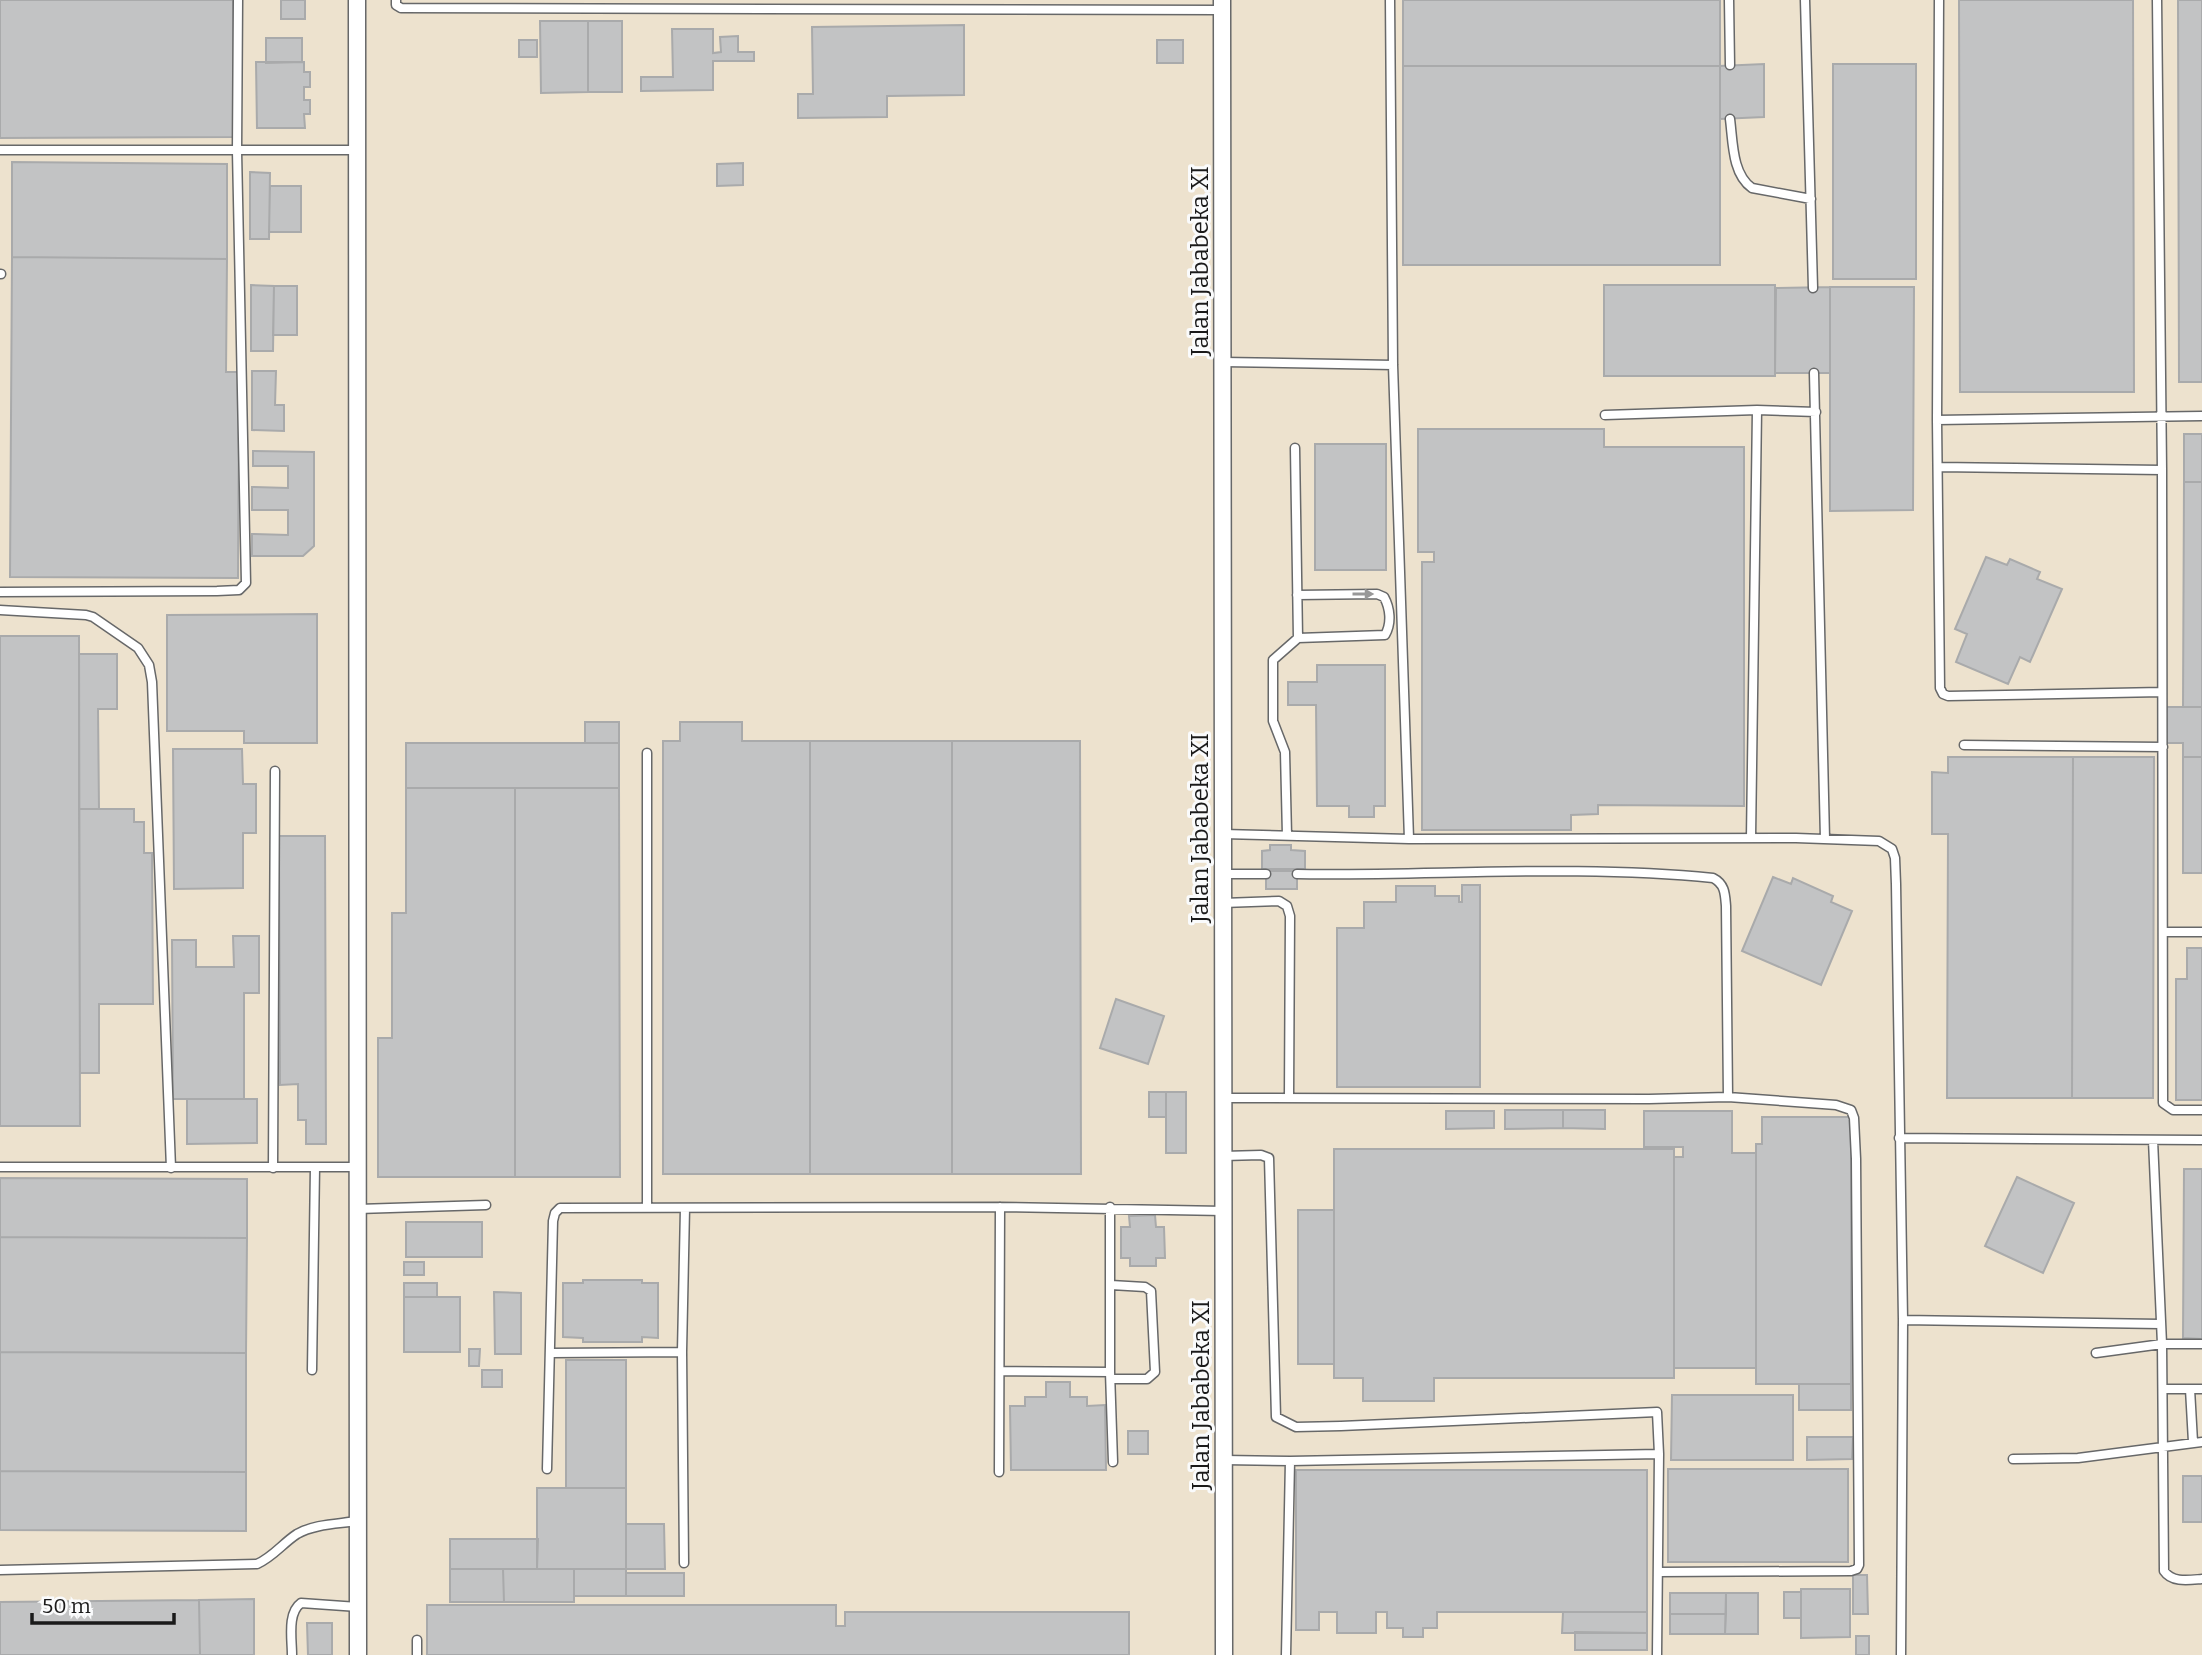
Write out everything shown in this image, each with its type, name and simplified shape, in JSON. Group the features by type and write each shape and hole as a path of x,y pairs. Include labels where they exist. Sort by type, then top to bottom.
{"street":[{"path":"357,0 358,1655"},
{"name":"Jalan Jababeka XI","path":"1222,5 1224,1655"}],"lane":[{"path":"0,592 228,591 239,590 246,583 237,151 238,0"},
{"path":"396,0 396,5 401,8 1159,11 1222,5"},
{"path":"1056,0 1058,10"},
{"path":"1159,0 1159,11"},
{"path":"1390,0 1393,365 1409,839"},
{"path":"1729,0 1730,65"},
{"path":"1805,0 1813,288"},
{"path":"1939,0 1937,420 1940,688 1943,694 1948,696 2162,692"},
{"path":"2157,0 2162,470 2163,1103 2173,1110 2202,1110"},
{"path":"1730,119 1735,157 1744,183 1752,188 1811,199"},
{"path":"0,150 357,150"},
{"path":"1223,362 1393,365"},
{"path":"1814,373 1825,839"},
{"path":"1751,838 1757,410"},
{"path":"1605,415 1757,410 1816,412"},
{"path":"1937,420 2202,416"},
{"path":"1295,448 1298,638"},
{"path":"1938,467 2162,470"},
{"path":"1287,835 1285,752 1273,721 1273,660 1298,638 1385,635 1390,620 1388,603 1384,597 1377,594 1297,595"},
{"path":"0,610 86,615 126,638 138,648 149,665 152,682 171,1168"},
{"path":"1964,745 2162,747"},
{"path":"647,753 647,1208"},
{"path":"273,1168 275,771"},
{"path":"1223,834 1409,839 1825,839 1879,841 1892,849 1895,858 1903,1320 1901,1655"},
{"path":"1297,874 1509,872 1642,873 1713,877 1720,881 1723,887 1726,906 1728,1097"},
{"path":"1223,874 1266,874"},
{"path":"1223,903 1279,901 1287,906 1290,916 1289,1097"},
{"path":"2163,932 2202,932"},
{"path":"1223,1098 1728,1097 1836,1105 1845,1107 1854,1114 1857,1569 1658,1573"},
{"path":"1899,1138 2202,1140"},
{"path":"2153,1140 2162,1344 2165,1574 2183,1581 2202,1579"},
{"path":"1223,1156 1261,1155 1269,1158 1276,1417 1296,1427 1653,1411 1658,1415 1657,1655"},
{"path":"0,1167 357,1167"},
{"path":"312,1370 314,1167"},
{"path":"358,1209 486,1205"},
{"path":"547,1469 555,1213 560,1208 1000,1207 1224,1210"},
{"path":"999,1472 1000,1207"},
{"path":"684,1563 682,1352 685,1208"},
{"path":"1110,1208 1113,1462"},
{"path":"1001,1371 1147,1379 1155,1372 1151,1291 1140,1286 1111,1285"},
{"path":"1903,1320 2160,1324"},
{"path":"2096,1353 2162,1344 2202,1344"},
{"path":"551,1353 682,1352"},
{"path":"2163,1389 2202,1389"},
{"path":"2014,1458 2078,1458 2197,1442 2190,1389"},
{"path":"1224,1460 1659,1454"},
{"path":"1286,1655 1290,1461"},
{"path":"0,1570 257,1564 297,1534 311,1528 357,1521"},
{"path":"292,1655 293,1612 302,1603 358,1607"},
{"path":"417,1640 417,1655"}],"shaded area":[{"path":"0,0 2202,0 2202,1655 0,1655"}],"building":[{"path":"0,0 233,0 233,137 0,138"},
{"path":"281,0 305,0 305,19 281,19"},
{"path":"1403,0 1720,0 1720,66 1403,66"},
{"path":"1959,0 2133,0 2134,392 1960,392"},
{"path":"2178,0 2202,0 2202,382 2179,382"},
{"path":"540,21 588,21 588,92 541,93"},
{"path":"588,21 622,21 622,92 588,92"},
{"path":"964,25 964,95 887,96 887,117 798,118 798,94 813,94 812,27"},
{"path":"672,29 713,29 713,53 721,52 720,37 738,36 738,52 754,52 754,61 713,61 713,90 641,91 641,77 673,77"},
{"path":"266,38 302,38 302,62 266,63"},
{"path":"519,40 537,40 537,57 519,57"},
{"path":"1157,40 1183,40 1183,63 1157,63"},
{"path":"256,62 304,62 304,72 310,72 310,87 304,87 304,100 310,100 310,114 304,114 305,128 257,128"},
{"path":"1764,64 1764,117 1720,119 1720,66"},
{"path":"1833,64 1916,64 1916,279 1833,279"},
{"path":"1403,66 1720,66 1720,265 1403,265"},
{"path":"12,162 227,164 227,259 12,257"},
{"path":"743,163 743,185 717,186 717,164"},
{"path":"250,172 270,173 269,239 250,239"},
{"path":"270,186 301,186 301,232 269,232"},
{"path":"12,257 227,259 226,372 239,372 238,578 10,577"},
{"path":"251,285 274,286 273,351 251,351"},
{"path":"1604,285 1775,285 1775,376 1604,376"},
{"path":"274,286 297,286 297,335 273,335"},
{"path":"1830,287 1914,287 1913,510 1830,511"},
{"path":"1830,287 1830,373 1775,373 1776,288"},
{"path":"252,371 276,371 275,405 284,405 284,431 252,430"},
{"path":"1418,429 1604,429 1604,447 1744,447 1744,806 1598,805 1598,814 1571,815 1571,830 1422,830 1422,562 1434,562 1434,552 1418,552"},
{"path":"2184,434 2202,434 2202,482 2184,482"},
{"path":"1315,444 1386,444 1386,570 1315,570"},
{"path":"253,451 314,452 314,546 303,556 252,556 252,534 288,535 288,510 252,510 252,487 288,488 288,466 253,466"},
{"path":"2184,482 2202,482 2202,707 2183,707"},
{"path":"1986,557 2007,565 2010,559 2040,572 2037,579 2062,589 2030,662 2020,657 2008,684 1956,662 1967,634 1955,629"},
{"path":"317,614 317,743 244,743 244,731 167,731 167,615"},
{"path":"0,636 79,636 80,1126 0,1126"},
{"path":"79,654 117,654 117,709 98,709 99,809 79,809"},
{"path":"1317,665 1385,665 1385,806 1374,806 1374,817 1349,817 1349,806 1317,806 1316,705 1288,705 1288,682 1317,682"},
{"path":"2163,707 2202,707 2202,757 2183,757 2183,743 2163,743"},
{"path":"585,722 619,722 619,743 585,743"},
{"path":"680,722 742,722 742,741 810,741 810,1174 663,1174 663,741 680,741"},
{"path":"810,741 952,741 952,1174 810,1174"},
{"path":"952,741 1080,741 1081,1174 952,1174"},
{"path":"406,743 619,743 619,788 406,788"},
{"path":"173,749 242,749 243,784 256,784 256,833 243,833 243,888 174,889"},
{"path":"1948,757 2073,757 2072,1098 1947,1098 1948,834 1932,834 1932,772 1948,773"},
{"path":"2073,757 2154,757 2153,1098 2072,1098"},
{"path":"2183,757 2202,757 2202,873 2183,873"},
{"path":"406,788 515,788 515,1177 378,1177 378,1038 392,1038 392,913 406,913"},
{"path":"515,788 619,788 620,1177 515,1177"},
{"path":"79,809 134,809 134,822 144,822 144,853 152,853 153,1004 99,1004 99,1073 80,1073"},
{"path":"279,836 325,836 326,1144 306,1144 306,1120 298,1120 298,1084 280,1085"},
{"path":"1270,845 1291,845 1291,850 1305,851 1305,869 1262,869 1262,851 1270,850"},
{"path":"1266,871 1297,871 1297,889 1266,889"},
{"path":"1773,877 1791,884 1793,878 1833,896 1831,902 1852,911 1821,985 1742,951"},
{"path":"1462,885 1480,885 1480,1087 1337,1087 1337,928 1364,928 1364,902 1396,902 1396,886 1435,886 1435,896 1459,896 1459,902 1462,902"},
{"path":"233,936 259,936 259,993 244,993 244,1099 173,1099 172,940 196,940 196,967 234,967"},
{"path":"2187,948 2202,948 2202,1100 2176,1100 2176,979 2187,979"},
{"path":"1116,999 1164,1016 1148,1064 1100,1048"},
{"path":"1149,1092 1166,1092 1166,1117 1149,1117"},
{"path":"1166,1092 1186,1092 1186,1153 1166,1153"},
{"path":"187,1099 257,1099 257,1143 187,1144"},
{"path":"1505,1110 1563,1110 1563,1128 1505,1129"},
{"path":"1563,1110 1605,1110 1605,1129 1563,1128"},
{"path":"1446,1111 1494,1111 1494,1128 1446,1129"},
{"path":"1644,1111 1732,1111 1732,1153 1756,1153 1756,1368 1674,1368 1674,1157 1683,1157 1683,1147 1644,1147"},
{"path":"1762,1117 1851,1117 1851,1384 1756,1384 1756,1144 1762,1144"},
{"path":"1334,1149 1674,1149 1674,1378 1434,1378 1434,1401 1363,1401 1363,1378 1334,1378"},
{"path":"2184,1169 2202,1169 2202,1339 2183,1338"},
{"path":"2017,1177 2074,1203 2043,1273 1985,1246"},
{"path":"0,1178 247,1179 247,1238 0,1237"},
{"path":"1298,1210 1334,1210 1334,1364 1298,1364"},
{"path":"1155,1215 1156,1227 1164,1227 1165,1258 1156,1258 1156,1266 1130,1266 1130,1258 1121,1258 1121,1227 1130,1227 1129,1216"},
{"path":"406,1222 482,1222 482,1257 406,1257"},
{"path":"0,1237 247,1238 246,1353 0,1352"},
{"path":"404,1262 424,1262 424,1275 404,1275"},
{"path":"583,1280 642,1280 642,1283 658,1283 658,1338 642,1337 642,1342 583,1342 583,1338 563,1337 563,1283 583,1283"},
{"path":"404,1283 437,1283 437,1297 404,1297"},
{"path":"494,1292 521,1293 521,1354 495,1354"},
{"path":"404,1297 460,1297 460,1352 404,1352"},
{"path":"469,1349 480,1349 479,1366 469,1366"},
{"path":"0,1352 246,1353 246,1472 0,1471"},
{"path":"566,1360 626,1360 626,1488 566,1488"},
{"path":"482,1370 502,1370 502,1387 482,1387"},
{"path":"1046,1382 1070,1382 1070,1397 1087,1397 1087,1406 1105,1405 1106,1470 1011,1470 1010,1406 1025,1406 1025,1397 1046,1397"},
{"path":"1799,1384 1851,1384 1851,1410 1799,1410"},
{"path":"1672,1395 1793,1395 1793,1460 1671,1460"},
{"path":"1128,1431 1148,1431 1148,1454 1128,1454"},
{"path":"1807,1437 1853,1437 1852,1459 1807,1460"},
{"path":"1668,1469 1848,1469 1848,1562 1668,1562"},
{"path":"1296,1470 1647,1470 1647,1612 1437,1612 1437,1628 1423,1628 1423,1637 1403,1637 1403,1628 1387,1628 1387,1612 1376,1612 1376,1633 1337,1633 1337,1612 1319,1612 1319,1630 1296,1630"},
{"path":"0,1471 246,1472 246,1531 0,1530"},
{"path":"2183,1476 2202,1476 2202,1522 2183,1522"},
{"path":"537,1488 626,1488 626,1569 537,1569"},
{"path":"626,1524 664,1524 665,1569 626,1569"},
{"path":"450,1539 538,1539 537,1569 450,1569"},
{"path":"450,1569 503,1569 504,1602 450,1602"},
{"path":"503,1569 574,1569 574,1602 504,1602"},
{"path":"574,1569 626,1569 626,1596 574,1596"},
{"path":"626,1573 684,1573 684,1596 626,1596"},
{"path":"1853,1575 1867,1575 1868,1614 1853,1614"},
{"path":"1801,1589 1850,1589 1850,1637 1801,1638"},
{"path":"1784,1592 1801,1592 1801,1618 1784,1618"},
{"path":"1670,1593 1726,1593 1726,1614 1670,1614"},
{"path":"1726,1593 1758,1593 1758,1634 1725,1634"},
{"path":"254,1599 254,1655 200,1655 199,1600"},
{"path":"199,1600 200,1655 0,1655 0,1602"},
{"path":"427,1605 836,1605 836,1626 845,1626 845,1612 1129,1612 1129,1655 427,1655"},
{"path":"1563,1612 1647,1612 1647,1633 1562,1633"},
{"path":"1670,1614 1726,1614 1725,1634 1670,1634"},
{"path":"307,1623 332,1623 332,1655 308,1655"},
{"path":"1575,1632 1647,1633 1647,1650 1575,1650"},
{"path":"1856,1636 1869,1636 1869,1655 1856,1655"}]}
